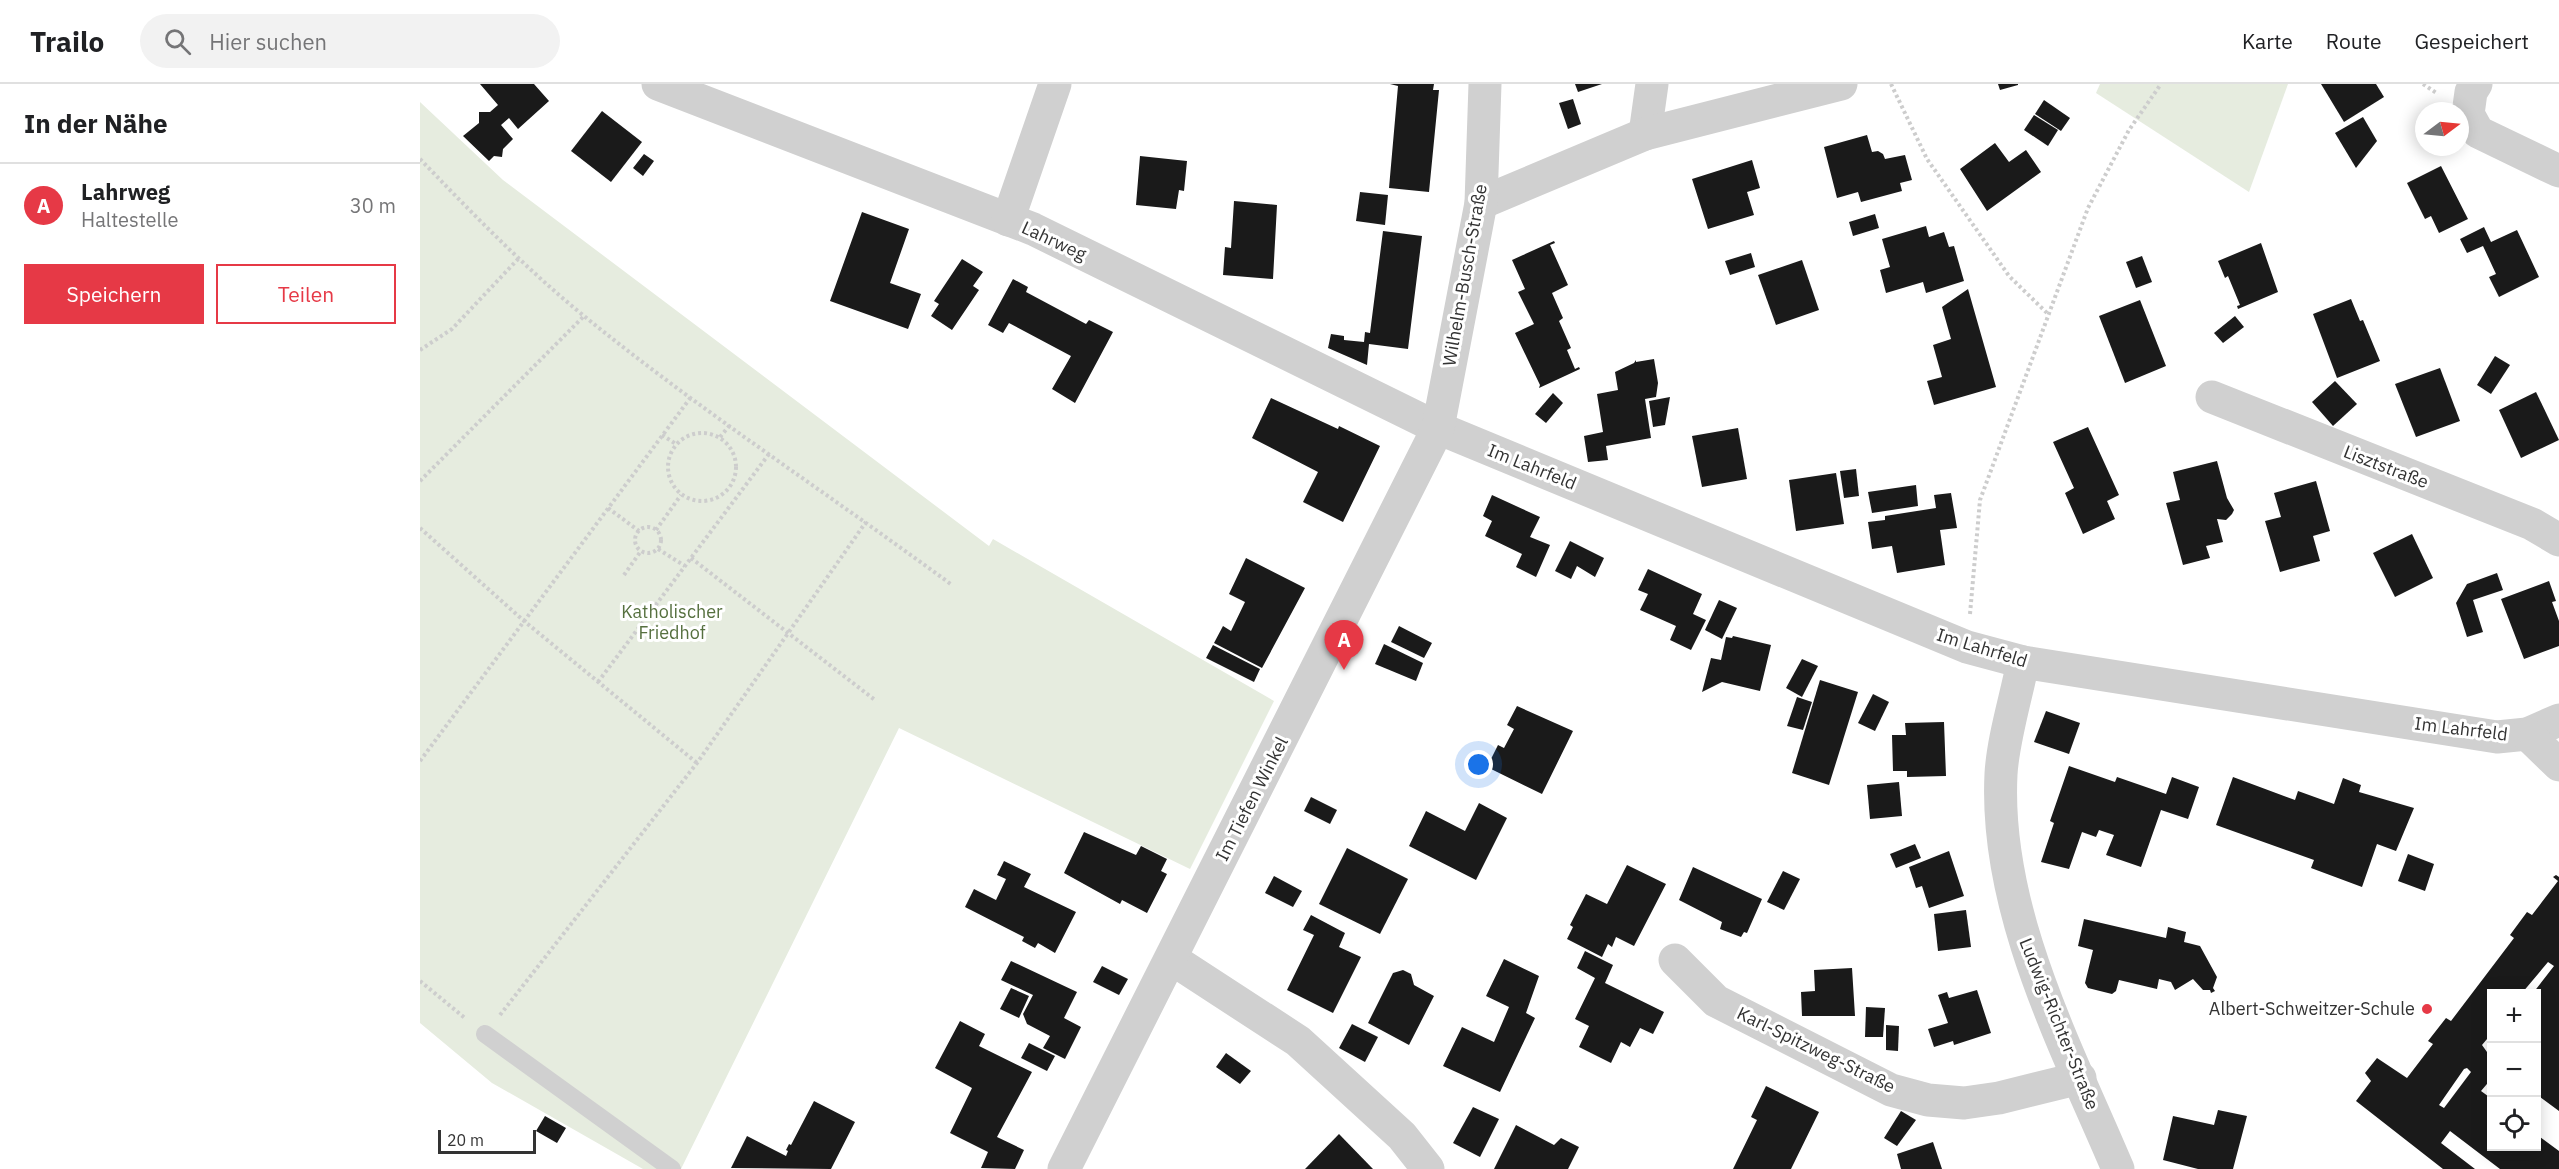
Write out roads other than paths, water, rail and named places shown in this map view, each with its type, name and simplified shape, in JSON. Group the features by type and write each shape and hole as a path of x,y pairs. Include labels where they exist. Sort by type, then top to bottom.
{"street":[{"name":"Lahrweg","path":"658,84 1033,229 1438,428"},
{"path":"1008,220 1055,84"},
{"name":"Wilhelm-Busch-Straße","path":"1438,428 1480,203 1485,84"},
{"path":"1645,134 1652,84"},
{"path":"1480,203 1645,134 1841,84"},
{"path":"2476,84 2471,92 2468,114 2478,132 2559,171"},
{"name":"Lisztstraße","path":"2212,397 2532,524 2559,540"},
{"name":"Im Lahrfeld","path":"1438,428 1967,647 2023,662 2497,737 2527,734 2559,720"},
{"name":"Im Tiefen Winkel","path":"1064,1169 1438,428"},
{"name":"Ludwig-Richter-Straße","path":"2023,662 2001,773 2003,831 2011,886 2027,949 2118,1169"},
{"path":"2527,734 2559,765"},
{"path":"1172,958 1298,1041 1402,1136 1428,1169"},
{"name":"Karl-Spitzweg-Straße","path":"1675,960 1716,1001 1891,1090 1928,1100 1964,1103 1999,1098 2080,1078"}],"lane":[{"path":"485,1034 672,1169"}],"place":[{"name":"Lahrweg","path":"1344,670"},
{"name":"Albert-Schweitzer-Schule","path":"2427,1009"}],"park label":[{"name":"Katholischer Friedhof","path":"672,622"}]}
